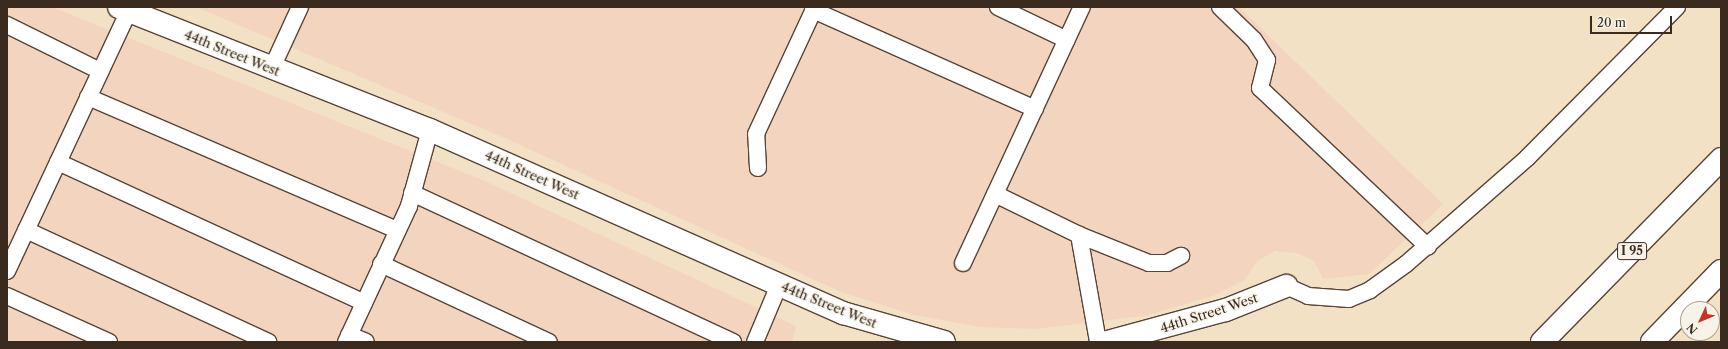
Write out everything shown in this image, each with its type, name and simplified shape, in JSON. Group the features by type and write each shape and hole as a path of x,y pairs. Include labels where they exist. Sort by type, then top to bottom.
{"main road":[{"name":"44th Street West","path":"124,9 271,70 430,130 843,313 944,342"},
{"name":"I 95","path":"1542,342 1721,159"},
{"path":"1652,342 1721,271"},
{"path":"1700,301 1721,283"},
{"name":"44th Street West","path":"1107,342 1226,310 1286,286"},
{"path":"1652,342 1680,319"}],"lane":[{"path":"271,70 300,7"},
{"path":"998,7 1067,40"},
{"path":"962,263 1082,7"},
{"path":"1220,7 1254,40 1267,60 1260,88 1428,247"},
{"path":"1286,286 1308,296 1349,299 1370,290 1428,247 1527,158 1677,7"},
{"path":"7,271 100,71 124,9"},
{"path":"758,168 756,134 814,9 1034,109"},
{"path":"7,25 100,71"},
{"path":"88,97 397,230"},
{"path":"366,342 348,338 382,264 412,193 430,130"},
{"path":"58,162 364,303"},
{"path":"412,193 733,342"},
{"path":"995,194 1079,235 1149,263 1167,263 1181,256"},
{"path":"26,230 268,342"},
{"path":"1079,235 1098,342"},
{"path":"382,264 549,342"},
{"path":"755,342 779,285"},
{"path":"7,296 109,342"}],"shaded area":[{"path":"7,7 52,7 485,181 796,326 792,342 7,342"},
{"path":"196,7 1239,7 1443,204 1369,274 1323,279 1314,261 1297,253 1275,251 1257,261 1245,280 1213,296 1144,316 1035,329 980,327 914,315 841,292 507,139"}]}
